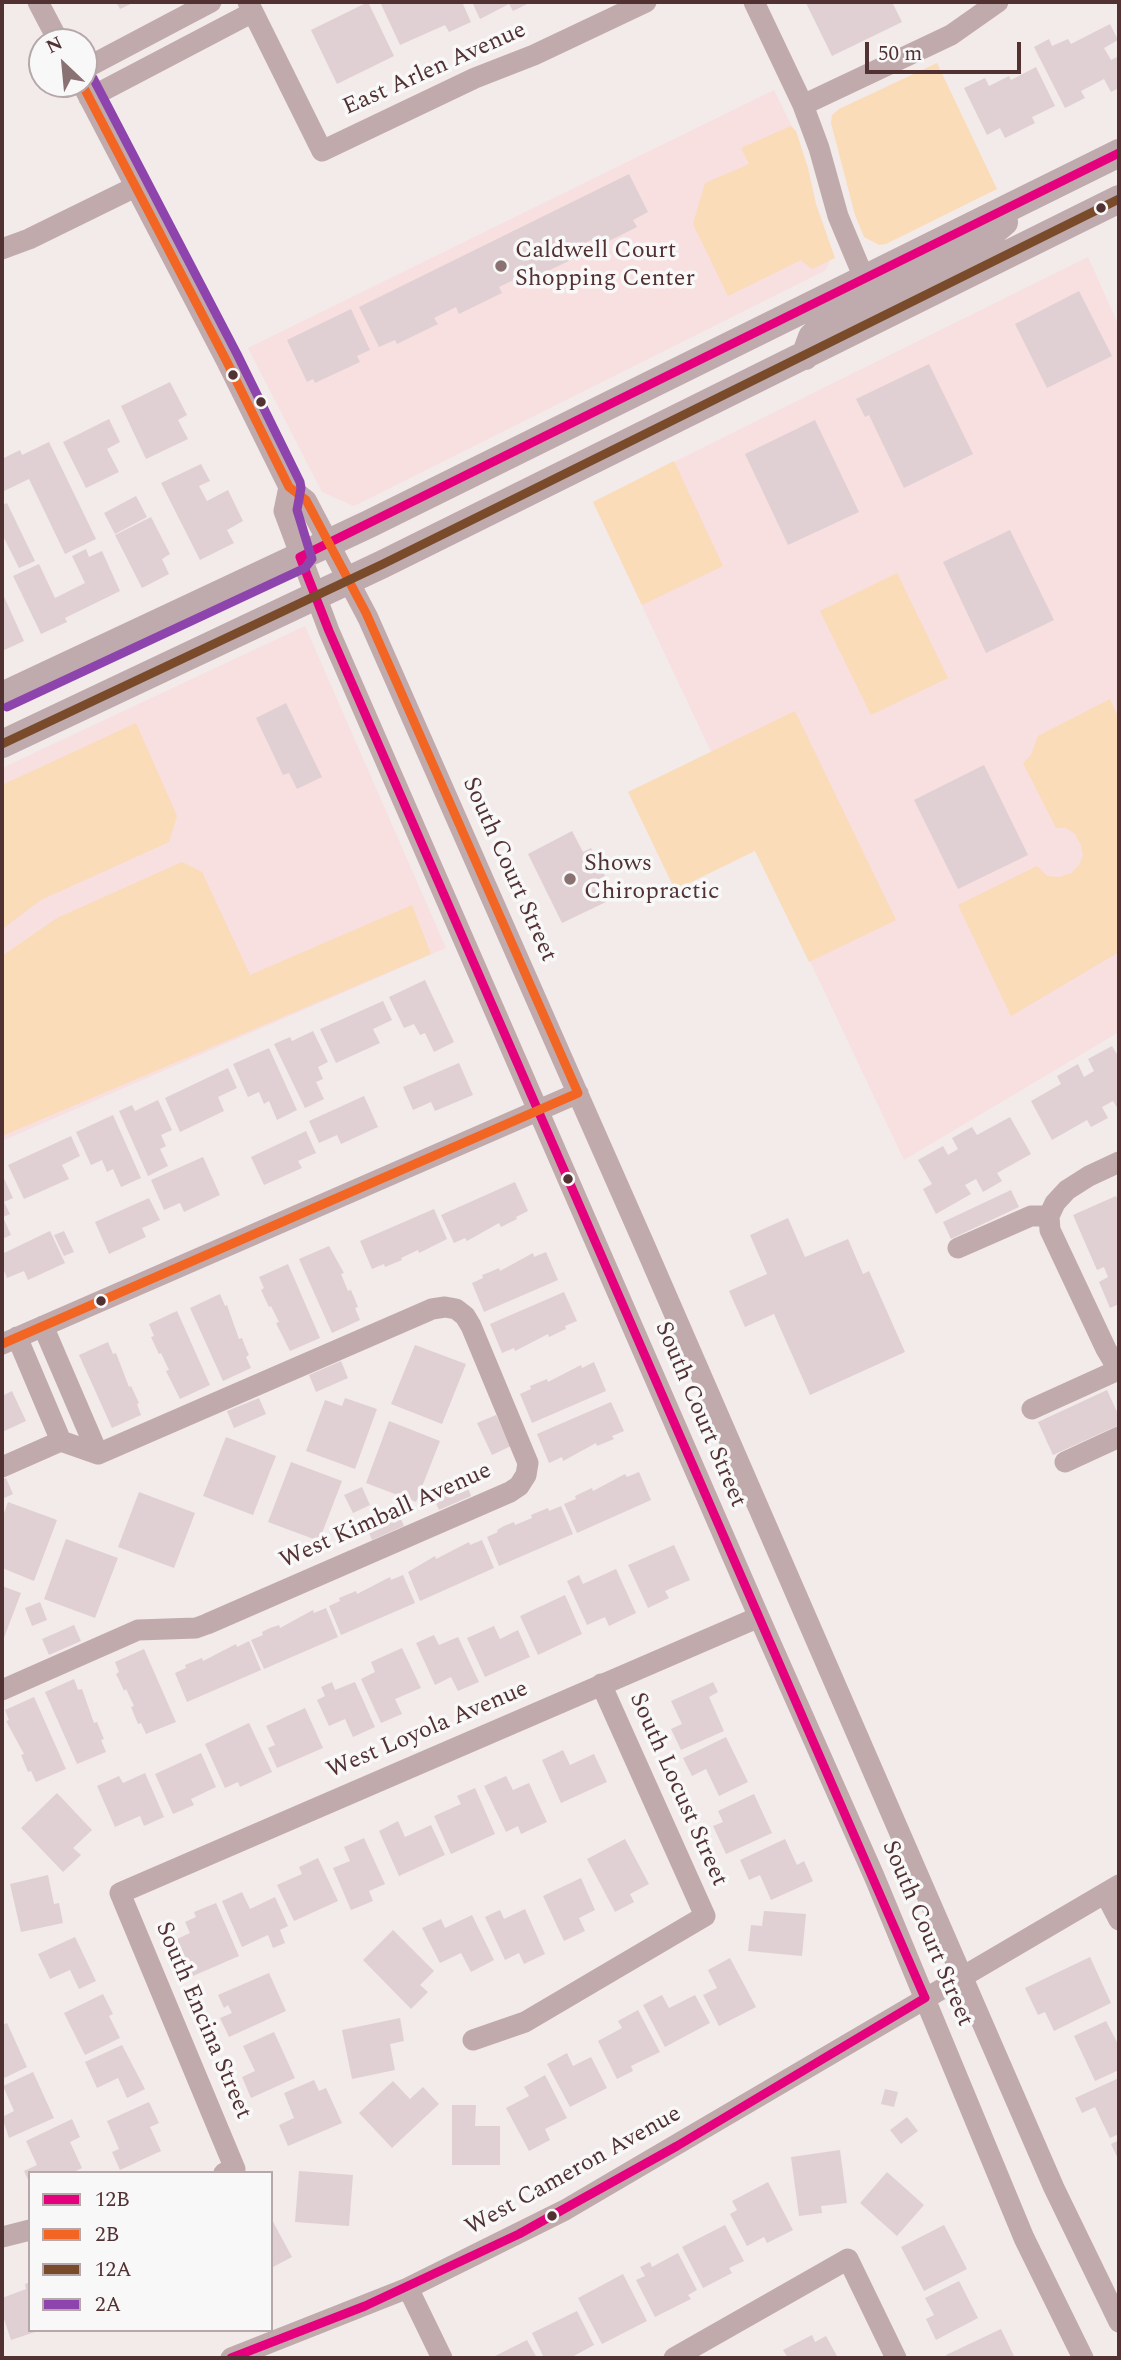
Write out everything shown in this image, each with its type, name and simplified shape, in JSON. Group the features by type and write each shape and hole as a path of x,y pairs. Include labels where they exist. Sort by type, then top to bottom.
{"main road":[{"path":"2,696 300,557 1119,153"},
{"path":"805,356 812,337 829,321 971,250 1034,196"},
{"path":"2,744 348,580 1119,199"}],"street":[{"path":"38,2 52,28"},
{"path":"98,62 211,2"},
{"name":"East Arlen Avenue","path":"251,7 321,151 475,78 534,55 646,2"},
{"path":"754,2 803,105 819,148 838,216 864,278"},
{"path":"803,105 951,35 998,2"},
{"path":"98,84 251,7"},
{"name":"South Court Street","path":"89,98 289,487 306,500 368,618 578,1093 1054,2188 1119,2322"},
{"path":"2,249 29,239 135,187"},
{"name":"South Court Street","path":"289,487 284,511 315,596 537,1110 874,1876 1024,2238 1083,2358"},
{"path":"61,1441 9,1341 578,1093"},
{"path":"1032,1409 1119,1371 1050,1230 1049,1216 1055,1203 1067,1190 1088,1176 1119,1162"},
{"path":"958,1248 1031,1216 1049,1216"},
{"name":"West Kimball Avenue","path":"2,1690 138,1630 196,1628 208,1624 510,1492 519,1486 526,1475 528,1463 471,1326 465,1316 456,1309 445,1307 432,1309 98,1454"},
{"path":"43,1326 98,1454"},
{"path":"1065,1462 1119,1437"},
{"path":"2,1467 61,1441 98,1454"},
{"name":"West Loyola Avenue","path":"120,1893 759,1617"},
{"name":"South Locust Street","path":"473,2040 525,2022 705,1916 601,1684"},
{"path":"1112,1889 1119,1920"},
{"name":"West Cameron Avenue","path":"231,2358 408,2288 565,2210 1112,1889"},
{"name":"South Encina Street","path":"120,1893 229,2171"},
{"path":"2,2237 28,2230"},
{"path":"674,2358 848,2259 896,2358"},
{"path":"408,2288 442,2358"}],"shaded area":[{"path":"937,63 997,189 879,245 864,237 855,215 831,123 832,115 839,109"},
{"path":"774,90 795,133 817,216 832,256 826,270 354,506 322,492 248,348"},
{"path":"791,126 796,131 816,204 835,258 812,269 801,260 728,296 693,224 705,183 749,164 741,148"},
{"path":"1088,257 1119,326 1119,1032 904,1160 593,502"},
{"path":"674,461 723,566 642,605 593,502"},
{"path":"897,573 948,678 871,715 820,611"},
{"path":"305,626 446,948 2,1141 2,768"},
{"path":"1110,699 1119,719 1119,952 1011,1016 958,905 1037,866 1047,876 1059,877 1072,873 1079,865 1083,855 1075,834 1066,828 1056,828 1023,763 1031,755 1038,736"},
{"path":"795,711 896,920 809,962 755,851 675,890 628,792"},
{"path":"136,723 177,816 169,842 41,900 2,929 2,785"},
{"path":"182,862 202,872 250,975 412,905 431,954 2,1136 2,956 57,918"}],"building":[{"path":"116,2 135,2 120,9"},
{"path":"368,2 394,56 337,84 311,30"},
{"path":"380,2 462,2 471,22 449,32 445,25 400,45"},
{"path":"472,2 531,2 513,11 509,4 480,19"},
{"path":"892,2 902,22 832,56 806,3"},
{"path":"1110,24 1118,40 1104,48 1111,60 1119,56 1119,88 1111,92 1104,79 1081,91 1085,98 1065,108 1034,47 1049,39 1052,46 1068,39 1071,44"},
{"path":"1036,67 1055,106 1032,117 1035,123 1005,138 1000,128 987,135 964,88 985,78 989,86 1009,76 1011,80"},
{"name":"Caldwell Court Shopping Center","path":"629,174 648,212 633,220 637,227 595,248 591,240 571,250 575,258 529,280 526,274 499,287 502,293 459,314 456,307 434,318 438,324 397,344 395,340 379,347 359,307"},
{"path":"1079,291 1112,356 1047,388 1015,324"},
{"path":"351,309 370,350 357,356 360,362 315,383 313,379 307,382 287,340"},
{"path":"929,364 973,454 904,488 869,415 865,417 856,399"},
{"path":"170,382 187,415 178,420 188,439 146,459 121,406"},
{"path":"109,419 120,442 107,449 119,472 86,488 63,442"},
{"path":"815,420 859,512 788,545 745,454"},
{"path":"49,442 96,539 65,554 29,479 2,492 2,459 20,450 22,455"},
{"path":"201,464 210,481 199,486 207,501 228,490 243,521 227,530 234,543 200,560 161,483"},
{"path":"136,496 147,517 115,534 104,513"},
{"path":"7,503 35,561 19,568 2,534 2,505"},
{"path":"151,517 170,554 162,559 169,574 142,588 115,535"},
{"path":"1010,530 1054,620 986,653 943,562"},
{"path":"86,549 89,557 102,551 120,591 65,618 67,622 41,634 13,576 39,564 55,598 85,583 72,556"},
{"path":"2,592 24,641 2,651"},
{"path":"286,703 322,777 297,789 289,773 283,775 256,718"},
{"path":"984,765 1028,855 958,889 914,800"},
{"name":"Shows Chiropractic","path":"572,831 583,852 591,848 605,876 595,881 606,902 562,923 528,854"},
{"path":"425,980 454,1042 434,1052 425,1033 420,1035 414,1024 404,1028 389,997"},
{"path":"383,1001 392,1020 373,1029 380,1043 336,1063 320,1029"},
{"path":"313,1031 328,1062 318,1067 323,1079 316,1082 324,1099 305,1108 274,1044 290,1037 292,1041"},
{"path":"1112,1046 1119,1055 1119,1108 1113,1101 1102,1107 1108,1118 1091,1127 1087,1120 1052,1140 1031,1101 1061,1084 1057,1076 1078,1064 1084,1077 1094,1071 1088,1059"},
{"path":"269,1048 297,1110 277,1120 269,1101 264,1104 259,1092 248,1097 233,1064"},
{"path":"459,1063 473,1095 435,1111 431,1102 413,1110 403,1087"},
{"path":"228,1068 237,1088 218,1097 224,1111 180,1132 165,1098"},
{"path":"364,1096 378,1127 341,1144 337,1135 319,1143 309,1121"},
{"path":"158,1100 172,1130 161,1135 166,1146 160,1149 168,1166 148,1176 119,1111 132,1105 135,1111"},
{"path":"113,1115 141,1178 121,1187 113,1169 107,1172 102,1160 91,1165 76,1132"},
{"path":"1010,1117 1031,1154 997,1173 1002,1181 983,1192 976,1179 965,1185 971,1194 936,1214 923,1189 932,1184 918,1160 943,1146 948,1155 958,1149 952,1138 972,1127 977,1135"},
{"path":"306,1131 316,1153 298,1161 302,1168 264,1185 251,1157"},
{"path":"71,1136 80,1156 62,1165 69,1179 24,1199 8,1165"},
{"path":"203,1157 220,1195 184,1212 180,1203 164,1210 151,1180"},
{"path":"2,1174 13,1198 4,1202 10,1214 3,1217 11,1235 2,1239"},
{"path":"515,1182 528,1211 501,1227 499,1223 467,1241 465,1238 454,1243 441,1215"},
{"path":"1011,1190 1019,1207 951,1239 943,1222"},
{"path":"1116,1196 1119,1203 1119,1304 1110,1308 1099,1282 1108,1277 1104,1267 1097,1270 1073,1215"},
{"path":"149,1198 160,1220 142,1228 146,1237 109,1254 95,1222"},
{"path":"434,1209 447,1239 385,1267 384,1264 372,1269 360,1241"},
{"path":"788,1218 805,1257 848,1239 863,1274 869,1271 905,1352 810,1395 774,1314 745,1327 729,1291 767,1274 750,1235"},
{"path":"50,1231 65,1263 28,1280 24,1271 7,1278 2,1266 2,1254"},
{"path":"64,1231 74,1252 64,1256 54,1235"},
{"path":"329,1246 344,1273 341,1274 348,1291 351,1290 360,1320 332,1333 299,1259"},
{"path":"546,1252 558,1280 484,1312 472,1283 483,1278 482,1275 499,1268 500,1271 533,1253 534,1257"},
{"path":"288,1264 320,1338 290,1351 276,1323 279,1322 261,1290 264,1288 259,1277"},
{"path":"564,1292 577,1321 549,1337 548,1334 515,1351 514,1348 502,1353 490,1324"},
{"path":"220,1294 225,1306 227,1305 239,1339 242,1338 251,1368 223,1381 190,1308"},
{"path":"177,1311 210,1385 180,1399 166,1371 169,1370 151,1337 154,1336 149,1324"},
{"path":"108,1342 113,1354 116,1353 129,1387 131,1386 139,1403 137,1404 141,1415 112,1428 79,1355"},
{"path":"415,1345 466,1364 442,1424 391,1404"},
{"path":"341,1361 348,1378 316,1392 309,1375"},
{"path":"594,1362 606,1391 532,1423 520,1394 531,1389 530,1386 547,1379 548,1382 581,1365 582,1368"},
{"path":"1107,1390 1119,1416 1119,1425 1053,1455 1038,1422"},
{"path":"12,1391 26,1421 2,1432 2,1396"},
{"path":"259,1398 266,1414 234,1428 227,1411"},
{"path":"345,1398 377,1409 355,1469 306,1451 325,1400 342,1406"},
{"path":"611,1402 624,1431 612,1436 614,1439 597,1446 596,1443 563,1461 562,1457 549,1463 537,1434"},
{"path":"496,1415 511,1446 492,1455 477,1423"},
{"path":"389,1421 440,1441 416,1502 366,1483"},
{"path":"226,1437 276,1456 253,1515 203,1496"},
{"path":"291,1462 342,1481 319,1541 268,1522"},
{"path":"639,1472 651,1500 577,1533 564,1504 592,1488 593,1491 625,1474 627,1477"},
{"path":"6,1478 13,1494 2,1499 2,1480"},
{"path":"465,1480 471,1496 439,1510 432,1494"},
{"path":"362,1487 370,1505 353,1513 344,1495"},
{"path":"139,1492 195,1513 174,1568 118,1547"},
{"path":"8,1502 57,1520 34,1581 2,1568 2,1519"},
{"path":"561,1506 573,1534 499,1566 487,1537 504,1526 514,1522 515,1525 532,1518 531,1515 538,1512"},
{"path":"397,1509 404,1526 372,1540 365,1524"},
{"path":"66,1539 118,1558 95,1618 44,1599"},
{"path":"482,1540 494,1568 420,1601 408,1572 435,1556 436,1559 469,1542 470,1545"},
{"path":"674,1545 690,1580 665,1591 669,1598 648,1608 628,1565"},
{"path":"616,1569 636,1613 609,1626 605,1617 587,1625 567,1581 579,1575 583,1584"},
{"path":"403,1575 415,1603 341,1635 329,1606 340,1601 339,1598 356,1591 357,1594 390,1577 391,1580"},
{"path":"2,1586 21,1593 2,1643"},
{"path":"565,1595 582,1634 538,1655 520,1616"},
{"path":"40,1602 47,1620 32,1626 25,1608"},
{"path":"326,1608 338,1637 264,1669 251,1640 263,1635 262,1632 270,1628 279,1625 280,1628 313,1610 314,1613"},
{"path":"74,1625 81,1641 49,1655 42,1639"},
{"path":"494,1626 500,1639 518,1630 530,1657 485,1677 467,1638"},
{"path":"434,1635 439,1645 458,1637 479,1682 458,1691 451,1677 435,1685 416,1643"},
{"path":"249,1641 261,1670 187,1702 175,1673 186,1668 185,1665 202,1658 203,1661 236,1644 237,1647"},
{"path":"402,1648 421,1688 395,1699 402,1714 381,1723 361,1679 375,1672 371,1662"},
{"path":"144,1649 176,1722 146,1734 141,1723 138,1724 131,1707 134,1706 116,1674 119,1672 115,1662"},
{"path":"74,1679 78,1690 82,1689 94,1723 97,1722 106,1752 77,1764 45,1692"},
{"path":"332,1682 335,1690 355,1682 375,1727 353,1737 345,1719 329,1726 317,1700 325,1696 321,1687"},
{"path":"713,1682 718,1692 709,1697 724,1731 681,1750 671,1729 682,1724 671,1701"},
{"path":"34,1697 66,1769 36,1782 31,1771 28,1772 21,1755 24,1754 6,1721 9,1720 5,1710"},
{"path":"305,1708 323,1748 277,1768 268,1748 275,1745 266,1726"},
{"path":"249,1723 272,1772 240,1787 238,1782 225,1788 205,1744"},
{"path":"726,1737 748,1782 719,1796 706,1769 692,1776 683,1758"},
{"path":"563,1750 570,1765 594,1754 607,1782 561,1803 542,1760"},
{"path":"201,1753 216,1787 191,1799 194,1805 173,1814 155,1774"},
{"path":"145,1773 164,1817 144,1826 140,1816 115,1827 97,1786 119,1776 123,1783"},
{"path":"506,1776 513,1790 529,1783 547,1822 521,1834 518,1826 506,1832 484,1786"},
{"path":"475,1788 495,1834 451,1854 434,1816 461,1804 457,1796"},
{"path":"57,1793 92,1830 73,1848 81,1855 63,1872 21,1828"},
{"path":"754,1794 772,1833 726,1854 713,1826 723,1822 718,1811"},
{"path":"398,1821 405,1837 431,1825 445,1855 399,1876 379,1831"},
{"path":"364,1838 385,1884 369,1891 373,1901 351,1910 333,1868 350,1861 344,1847"},
{"path":"625,1839 649,1884 630,1894 634,1902 615,1912 587,1859"},
{"path":"785,1839 797,1865 804,1861 813,1881 771,1900 760,1875 749,1880 740,1860"},
{"path":"318,1858 338,1901 294,1921 277,1885 302,1874 299,1867"},
{"path":"48,1875 54,1904 59,1903 63,1923 21,1932 10,1884"},
{"path":"581,1878 595,1910 579,1918 585,1931 564,1941 543,1896"},
{"path":"242,1892 250,1909 275,1897 288,1926 280,1930 285,1943 273,1948 268,1935 242,1947 222,1901"},
{"path":"216,1903 239,1956 193,1976 177,1939 190,1933 185,1922 196,1917 194,1912"},
{"path":"525,1909 545,1954 524,1964 519,1953 505,1960 485,1917 500,1910 504,1919"},
{"path":"764,1911 806,1914 802,1956 748,1951 751,1925 762,1926"},
{"path":"472,1915 494,1960 471,1972 461,1953 440,1963 422,1928 441,1919 445,1928"},
{"path":"393,1930 434,1971 420,1985 428,1992 411,2009 363,1960"},
{"path":"75,1937 96,1981 79,1989 70,1970 50,1979 38,1954"},
{"path":"1090,1957 1111,2003 1054,2031 1045,2012 1038,2015 1025,1988"},
{"path":"730,1958 756,2007 719,2026 703,1995 717,1988 708,1970"},
{"path":"269,1973 286,2011 229,2037 220,2018 232,2013 228,2005 224,2008 218,1995"},
{"path":"103,1994 113,2014 109,2016 120,2038 85,2055 64,2013"},
{"path":"662,1995 669,2008 695,1995 710,2023 665,2047 643,2005"},
{"path":"638,2010 660,2052 631,2066 633,2071 617,2079 598,2041 622,2028 618,2021"},
{"path":"400,2018 404,2041 390,2044 395,2070 352,2079 342,2030"},
{"path":"1106,2021 1119,2046 1119,2070 1095,2081 1074,2036"},
{"path":"7,2023 27,2067 2,2079 2,2025"},
{"path":"274,2032 295,2078 251,2098 242,2077 255,2071 243,2046"},
{"path":"122,2045 145,2089 127,2098 118,2078 97,2088 85,2062"},
{"path":"567,2053 573,2066 591,2057 607,2088 570,2107 547,2064"},
{"path":"33,2072 54,2118 9,2138 2,2117 14,2111 3,2086"},
{"path":"545,2075 567,2118 545,2129 550,2140 529,2151 506,2108 529,2096 524,2087"},
{"path":"1119,2078 1119,2134 1110,2138 1095,2107 1082,2113 1075,2098"},
{"path":"314,2080 319,2091 326,2088 342,2123 288,2146 279,2125 294,2118 284,2093"},
{"path":"393,2081 410,2099 423,2087 439,2104 392,2148 359,2113"},
{"path":"885,2089 898,2092 894,2107 881,2104"},
{"path":"149,2102 159,2123 150,2127 161,2151 120,2170 112,2152 119,2149 107,2121"},
{"path":"452,2105 476,2105 475,2126 500,2126 500,2165 452,2165"},
{"path":"907,2117 918,2131 901,2144 890,2130"},
{"path":"72,2119 80,2137 70,2142 82,2168 76,2171 28,2171 28,2180 24,2171 37,2165 26,2141"},
{"path":"1119,2140 1119,2161 1111,2144"},
{"path":"840,2150 847,2203 821,2206 822,2213 799,2216 791,2157"},
{"path":"299,2171 353,2175 349,2226 295,2222"},
{"path":"887,2172 924,2205 897,2236 860,2203"},
{"path":"768,2182 793,2230 767,2243 764,2237 747,2246 730,2214 737,2210 732,2201"},
{"path":"273,2222 292,2257 273,2267"},
{"path":"725,2225 744,2261 729,2268 732,2273 703,2288 682,2247"},
{"path":"944,2225 967,2269 924,2291 901,2247"},
{"path":"678,2253 697,2290 688,2295 691,2299 655,2317 636,2280 645,2276 640,2267 650,2262 652,2267"},
{"path":"623,2274 647,2321 602,2344 578,2298"},
{"path":"959,2281 978,2318 936,2340 926,2319 934,2315 925,2298"},
{"path":"28,2283 28,2332 35,2332 11,2340 2,2313 2,2298 26,2289 25,2284"},
{"path":"577,2311 594,2345 570,2358 544,2358 532,2333"},
{"path":"1001,2329 1015,2358 948,2358 946,2355"},
{"path":"812,2335 815,2342 826,2336 838,2358 788,2358 783,2350"},
{"path":"527,2340 537,2358 491,2358"}],"transit line":[{"name":"2A","path":"7,707 305,568 312,559 297,510 300,482 237,354 98,88"},
{"name":"2B","path":"2,1344 578,1093 366,613 306,500 289,487 89,98"},
{"name":"12B","path":"231,2358 365,2306 519,2234 677,2146 925,1998 329,631 300,557 1119,153"},
{"name":"12A","path":"2,744 383,564 1119,199"}],"place":[{"name":"Caldwell Court Shopping Center","path":"501,266"},
{"name":"Shows Chiropractic","path":"570,879"}]}
